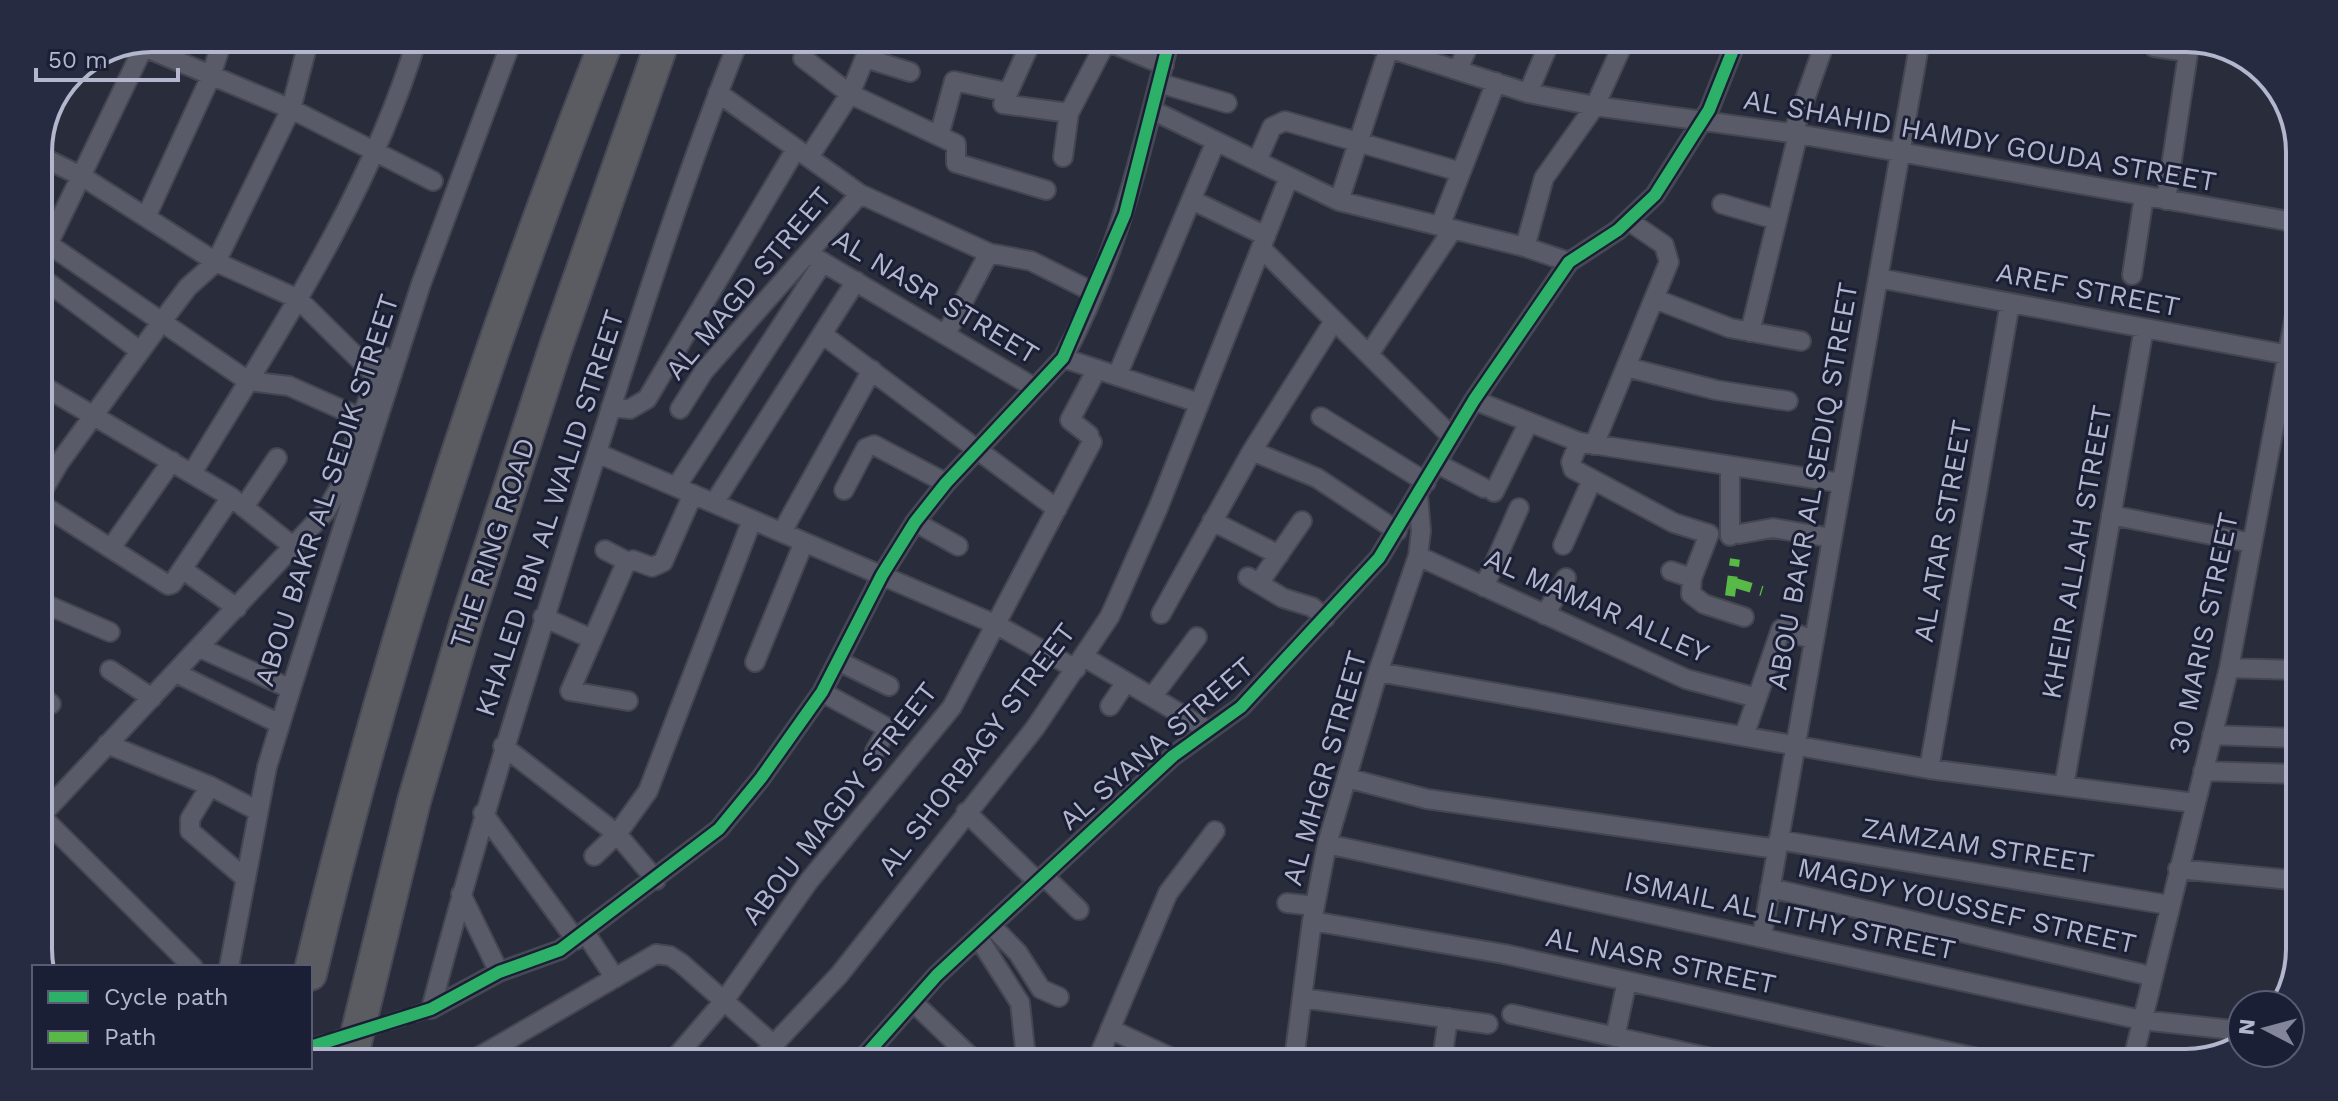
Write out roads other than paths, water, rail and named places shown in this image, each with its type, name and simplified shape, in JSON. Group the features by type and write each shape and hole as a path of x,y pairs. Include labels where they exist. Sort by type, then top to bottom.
{"highway":[{"name":"THE RING ROAD","path":"312,967 400,640 488,358 603,52"},
{"name":"THE RING ROAD","path":"353,1049 414,801 466,624 566,317 659,52"}],"street":[{"path":"159,52 291,109 433,181"},
{"path":"146,217 211,76 219,52"},
{"path":"52,478 93,415 188,287 216,262 291,109 306,52"},
{"path":"192,473 298,299 374,151 406,78 413,52"},
{"name":"ABOU BAKR AL SEDIK STREET","path":"229,965 258,811 280,724 421,284 508,52"},
{"name":"KHALED IBN AL WALID STREET","path":"499,972 431,1009 483,813 543,617 611,407 735,52"},
{"path":"744,52 721,95 860,194 989,253 1031,261 1093,292"},
{"path":"611,407 630,409 647,399 802,153 850,94 868,52"},
{"path":"874,52 910,72"},
{"path":"1026,52 1003,100 1006,106 1069,113"},
{"path":"1063,157 1069,113 1103,52"},
{"path":"1125,52 1161,74 1227,103"},
{"path":"461,894 499,972 560,950 581,937 719,829 761,778 822,692 882,575 915,522 946,483 1063,358 1125,214 1166,52"},
{"path":"1339,201 1358,142 1380,52"},
{"name":"AL SHAHID HAMDY GOUDA STREET","path":"1418,52 1458,70 1528,93 1595,106 1796,134 2286,221"},
{"path":"1458,70 1466,52"},
{"path":"1528,93 1546,52"},
{"path":"1525,247 1544,178 1595,106 1619,52"},
{"path":"1152,110 1339,201 1525,247 1569,262 1629,221 1655,195 1703,121 1732,52"},
{"path":"1750,332 1796,134 1822,52"},
{"name":"ABOU BAKR AL SEDIQ STREET","path":"1762,936 1918,52"},
{"path":"2166,200 2189,52"},
{"path":"52,227 83,177 138,53"},
{"path":"803,58 850,94 958,145 956,163 1046,190"},
{"path":"939,136 954,81 1006,92"},
{"path":"1369,354 1446,228 1461,172 1496,82"},
{"path":"1257,161 1272,127 1285,121 1461,172"},
{"path":"1117,376 1216,141"},
{"path":"52,162 83,177 216,262 298,299 378,378"},
{"name":"AL SHORBAGY STREET","path":"770,1049 839,975 1035,728 1110,616 1289,177"},
{"name":"AL MAGD STREET","path":"680,409 704,371 815,258 860,194"},
{"path":"2132,275 2144,196"},
{"path":"1192,200 1263,242 1334,321 1451,436"},
{"path":"1722,204 1777,220"},
{"path":"1629,221 1657,239 1668,253 1669,262 1626,367 1587,443 1571,465 1592,480 1674,523 1709,534 1692,578 1691,594 1697,600 1744,617"},
{"path":"52,245 248,381 289,386 361,418"},
{"path":"946,334 989,253"},
{"path":"605,550 628,562 652,567 663,562 685,491 815,258"},
{"name":"AL NASR STREET","path":"815,258 1035,388"},
{"name":"AL SYANA STREET","path":"871,1049 913,1002 985,931 1173,756 1241,707 1379,558 1474,400 1569,262"},
{"name":"AREF STREET","path":"1878,278 2286,355"},
{"path":"714,503 856,281"},
{"path":"52,800 200,648 294,547 337,495 361,418 405,301 421,284"},
{"path":"52,285 140,351"},
{"path":"1655,299 1730,328 1801,341"},
{"name":"AL ATAR STREET","path":"1929,769 2010,303"},
{"path":"1161,614 1252,451 1334,321"},
{"name":"KHEIR ALLAH STREET","path":"2064,786 2144,328"},
{"path":"822,334 1057,509"},
{"path":"734,338 757,363"},
{"path":"1063,358 1199,403"},
{"name":"30 MARIS STREET","path":"2135,1049 2229,668 2286,365"},
{"path":"1626,367 1716,390 1788,401"},
{"name":"ABOU MAGDY STREET","path":"683,1049 724,1001 809,881 952,707 1091,438 1070,420 1097,369"},
{"path":"782,532 872,370"},
{"path":"52,391 192,473 237,502 294,547"},
{"path":"1474,400 1528,424 1587,443 1730,468 1841,483"},
{"path":"1321,417 1422,488"},
{"path":"1436,463 1489,490 1528,424"},
{"path":"844,490 866,448 874,445 946,483"},
{"path":"1252,451 1317,478 1397,531"},
{"path":"597,453 1126,682 1208,730"},
{"path":"52,509 168,585 277,458"},
{"path":"111,548 172,461"},
{"path":"1730,468 1735,535 1773,528 1832,538"},
{"path":"1563,545 1592,480"},
{"name":"AL MHGR STREET","path":"1295,1049 1313,914 1327,844 1378,672 1418,556 1422,488"},
{"path":"1484,587 1519,508"},
{"path":"2111,515 2252,543"},
{"path":"594,856 617,834 648,791 752,520"},
{"path":"1212,521 1279,555"},
{"path":"1302,521 1279,555 1254,580 1283,598 1312,607 1325,618"},
{"path":"915,522 958,546"},
{"path":"755,662 804,542"},
{"name":"AL MAMAR ALLEY","path":"1418,556 1686,679 1757,698"},
{"path":"628,562 570,691 628,701"},
{"path":"182,569 237,608"},
{"path":"1671,571 1692,578"},
{"path":"1545,615 1566,578"},
{"path":"52,607 110,632"},
{"path":"543,617 592,639"},
{"path":"1744,736 1781,629 1814,640"},
{"path":"1152,697 1197,637"},
{"path":"200,648 291,689"},
{"path":"838,661 889,686"},
{"path":"2229,668 2286,670"},
{"path":"110,670 152,698"},
{"path":"1378,672 1929,769 2195,803"},
{"path":"176,673 280,724"},
{"path":"1110,706 1126,682"},
{"path":"822,692 884,726 886,732 875,751"},
{"path":"2212,735 2286,738"},
{"path":"107,744 210,786 258,811"},
{"path":"503,746 617,834 656,880"},
{"path":"2203,771 2286,774"},
{"name":"ZAMZAM STREET","path":"1347,778 1427,799 1778,844 2169,905"},
{"path":"210,786 190,819 190,831 246,879"},
{"path":"966,812 1079,910"},
{"path":"483,813 615,978"},
{"path":"52,822 191,965"},
{"path":"1102,1049 1168,893 1215,831"},
{"name":"ISMAIL AL LITHY STREET","path":"1327,844 1433,870 1762,936 2142,1020 2226,1029"},
{"path":"2178,869 2286,879"},
{"name":"MAGDY YOUSSEF STREET","path":"1770,888 2151,976"},
{"name":"AL NASR STREET","path":"1287,903 1313,914 1937,1049"},
{"path":"985,931 1018,953 1041,989 1059,997"},
{"path":"985,931 1020,1003 1025,1049"},
{"path":"492,1049 656,954 670,956 724,1001 766,1049"},
{"path":"1615,1037 1627,981"},
{"path":"1302,998 1488,1024"},
{"path":"913,1002 963,1049"},
{"path":"1512,1014 1670,1049"},
{"path":"1444,1049 1448,1018"},
{"path":"1110,1029 1153,1049"}],"tunnel":[{"path":"312,1046 431,1009"}]}
